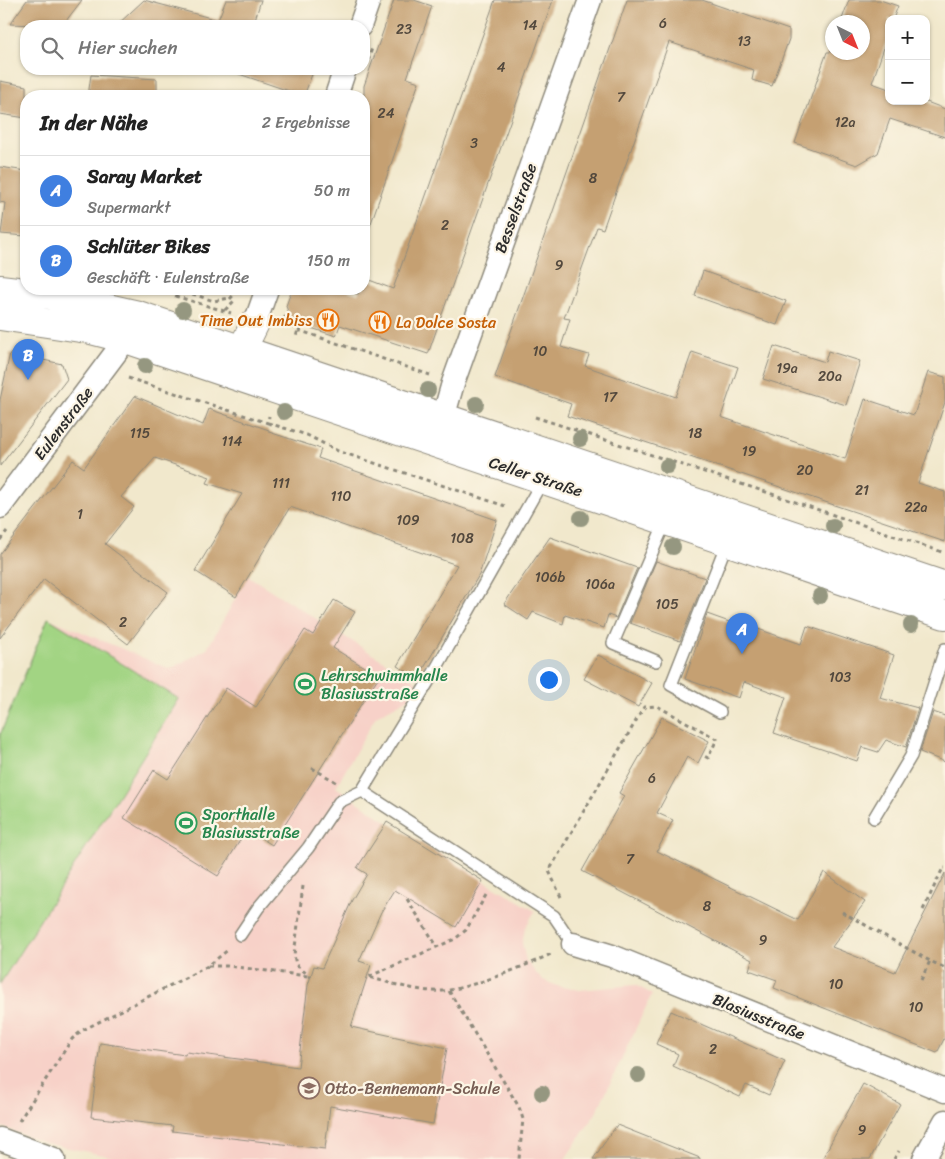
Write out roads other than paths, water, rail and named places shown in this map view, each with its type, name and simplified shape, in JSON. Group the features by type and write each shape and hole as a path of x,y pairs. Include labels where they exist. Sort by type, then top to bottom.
{"main road":[{"name":"Celler Straße","path":"0,289 20,291"},
{"name":"Celler Straße","path":"50,295 138,315 558,455 671,507 728,540 945,614"},
{"name":"Celler Straße","path":"0,316 78,328 126,339 544,478 671,507 945,586"},
{"path":"212,339 236,335 255,324"},
{"path":"230,374 255,324"}],"street":[{"path":"362,20 369,0"},
{"name":"Besselstraße","path":"443,418 453,383 590,0"},
{"path":"338,90 343,75"},
{"path":"255,324 265,295"},
{"path":"126,339 138,315"},
{"name":"Eulenstraße","path":"0,508 126,339"},
{"name":"Blasiusstraße","path":"572,944 612,956 945,1091"},
{"path":"924,1159 945,1121"},
{"path":"8,1132 54,1159"}],"lane":[{"path":"240,935 258,908 308,848 339,802 362,791 433,674 558,455"},
{"path":"656,661 614,643 671,507"},
{"path":"720,712 671,685 728,540"},
{"path":"874,818 911,756 945,649"},
{"path":"362,791 554,916 572,944"}],"place":[{"name":"Time Out Imbiss","path":"328,320"},
{"name":"La Dolce Sosta","path":"380,322"},
{"name":"Schlüter Bikes","path":"28,380"},
{"name":"Saray Market","path":"742,654"},
{"name":"Lehrschwimmhalle Blasiusstraße","path":"305,684"},
{"name":"Sporthalle Blasiusstraße","path":"186,823"},
{"name":"Otto-Bennemann-Schule","path":"309,1088"}]}
